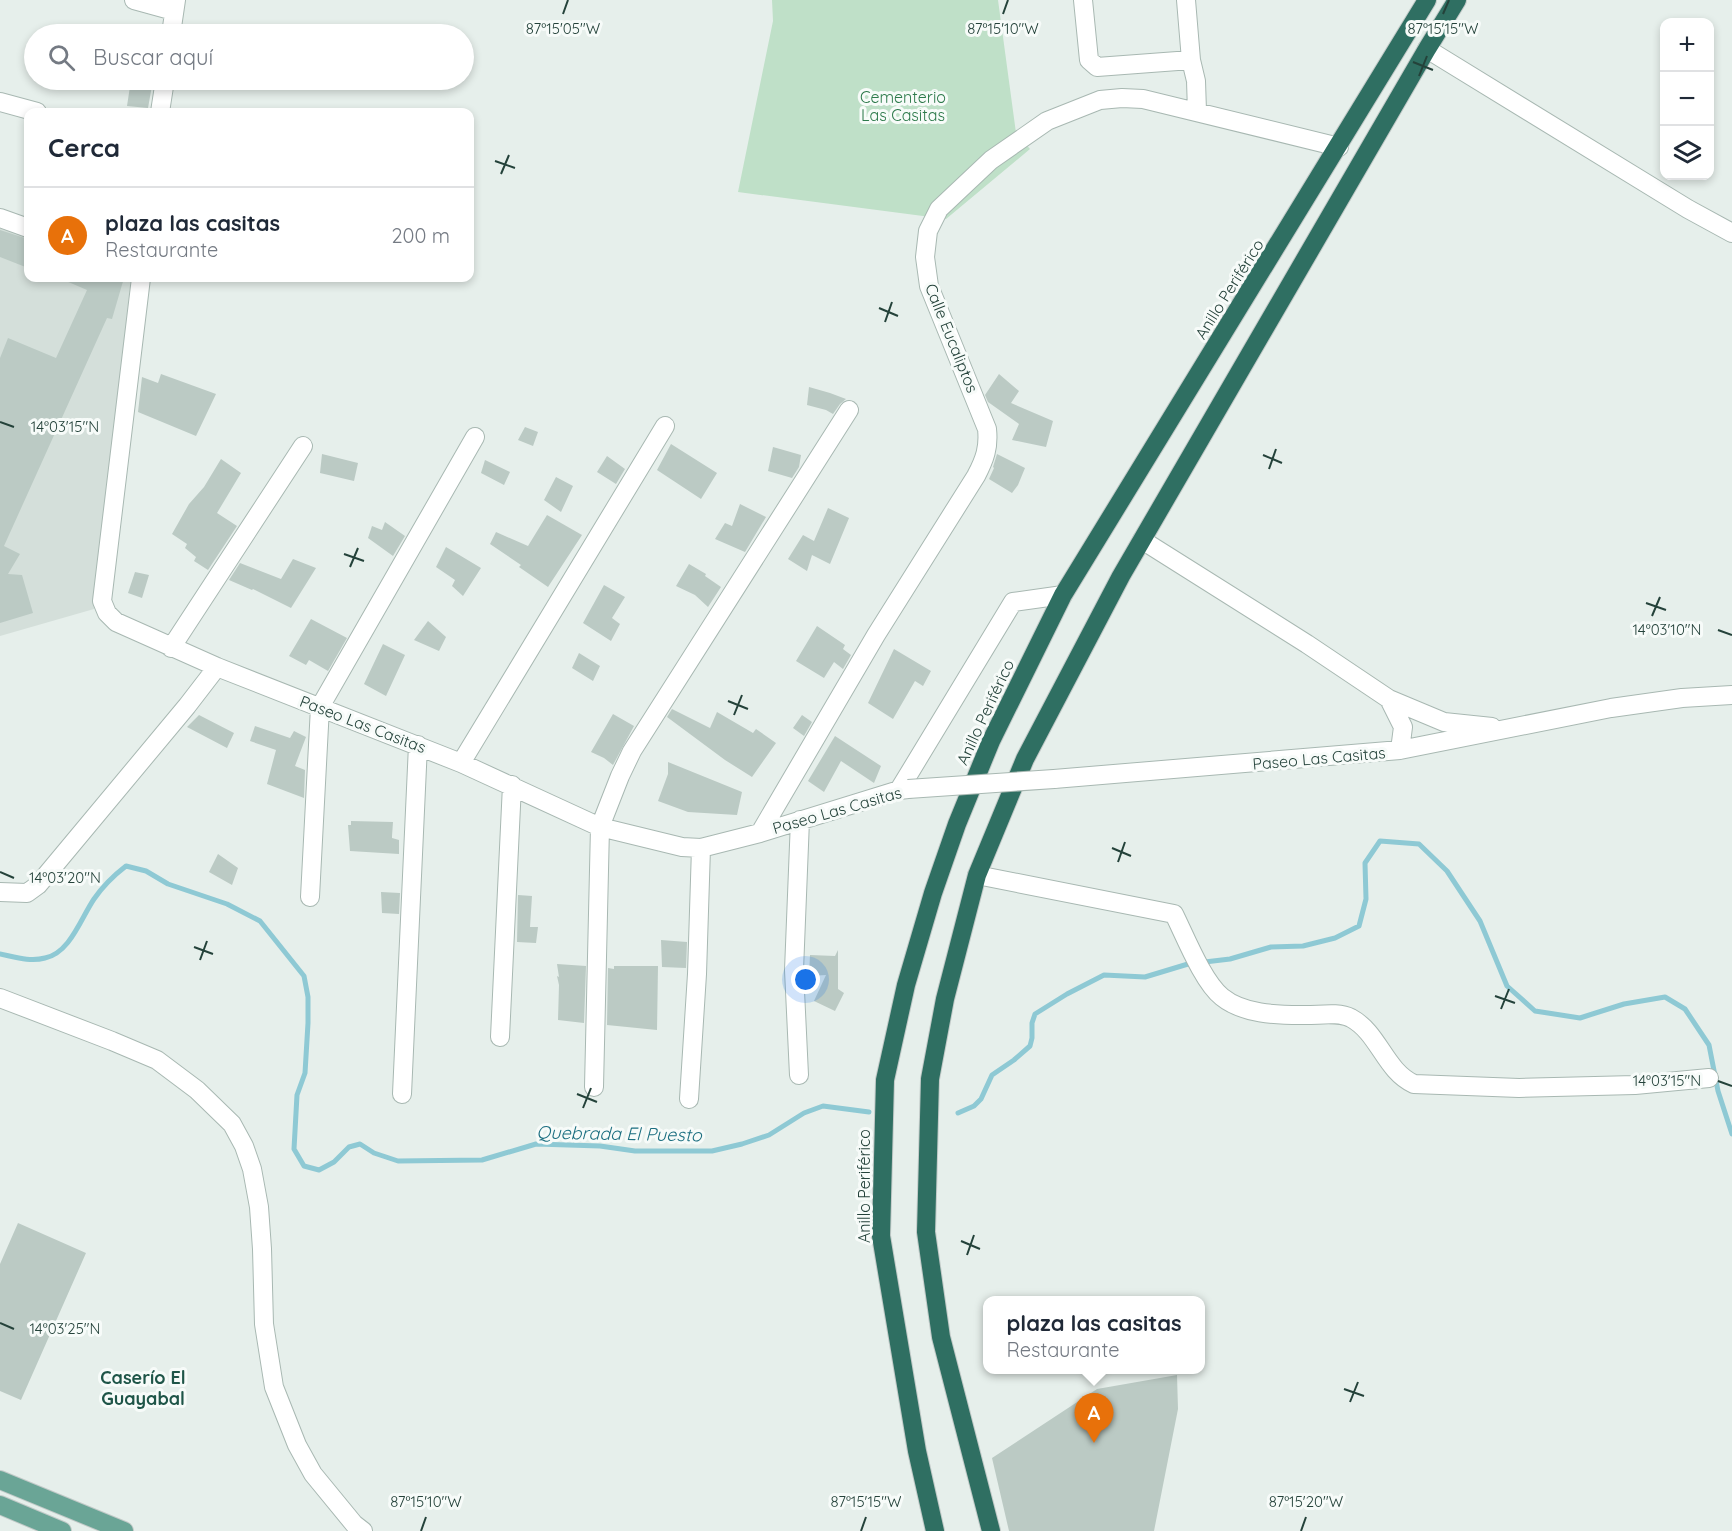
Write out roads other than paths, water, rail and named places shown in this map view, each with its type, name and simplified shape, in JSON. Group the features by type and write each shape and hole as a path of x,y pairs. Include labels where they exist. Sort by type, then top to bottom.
{"highway":[{"name":"Anillo Periférico","path":"935,1531 917,1451 881,1236 885,1080 906,985 933,892 957,824 991,741 1063,595 1427,0"},
{"path":"991,1531 940,1337 926,1232 930,1079 945,999 977,875 1024,759 1142,540 1457,0"}],"main road":[{"path":"0,1480 124,1531"},
{"path":"0,1505 62,1531"}],"street":[{"path":"134,0 175,6 172,24"},
{"path":"1083,0 1089,60 1093,65 1097,67 1191,60"},
{"path":"1186,0 1191,60 1197,81 1197,111"},
{"path":"1427,49 1732,233"},
{"path":"161,108 163,90"},
{"name":"Calle Eucaliptos","path":"760,833 876,635 986,457 987,429 929,286 926,257 928,231 939,208 991,160 1047,121 1100,100 1143,99 1339,147"},
{"path":"0,102 24,108"},
{"path":"0,218 24,227"},
{"name":"Paseo Las Casitas","path":"141,282 102,601 108,613 116,622 171,648 418,745 512,785 600,827 682,847 701,848 760,833 903,790 1400,750 1611,708 1682,698 1732,695"},
{"path":"594,1087 600,827 632,751 849,410"},
{"path":"460,763 665,426"},
{"path":"310,897 320,707 475,437"},
{"path":"171,648 303,446"},
{"path":"1142,540 1307,644 1389,699 1444,722 1511,729"},
{"path":"903,790 1012,602 1063,595"},
{"path":"0,892 27,892 38,885 217,667"},
{"path":"1389,699 1403,727 1400,750"},
{"path":"402,1094 418,745"},
{"path":"500,1037 512,785"},
{"path":"799,1075 794,970 800,820"},
{"path":"689,1099 697,974 701,848"},
{"path":"977,875 1174,914 1212,987 1223,998 1253,1010 1276,1015 1338,1014 1348,1017 1357,1022 1371,1037 1396,1072 1414,1084 1531,1088 1635,1085 1709,1078"},
{"path":"0,998 157,1060 197,1090 232,1124 244,1146 252,1169 257,1198 262,1249 264,1324 274,1387 297,1445 313,1474 354,1524 363,1531"}],"waterway":[{"name":"Quebrada El Puesto","path":"958,1113 974,1106 981,1099 992,1075 1030,1046 1035,1014 1104,975 1145,977 1188,964 1230,959 1271,947 1303,946 1335,938 1359,926 1366,899 1365,863 1380,841 1419,844 1447,871 1480,921 1507,986 1535,1011 1580,1018 1624,1004 1665,997 1685,1009 1709,1045 1718,1091 1732,1134"},
{"name":"Quebrada El Puesto","path":"0,954 22,959 45,958 54,955 74,934 101,890 126,866 146,871 168,884 227,904 260,921 304,976 308,997 308,1023 305,1073 297,1095 294,1149 304,1166 319,1170 334,1162 349,1147 360,1144 374,1153 398,1161 482,1160 536,1144 600,1146 635,1151 712,1151 769,1135 804,1113 823,1106 869,1112"}],"place":[{"name":"plaza las casitas","path":"1094,1443"}],"district":[{"name":"Caserío El Guayabal","path":"143,1388"}],"park label":[{"name":"Cementerio Las Casitas","path":"903,106"}]}
